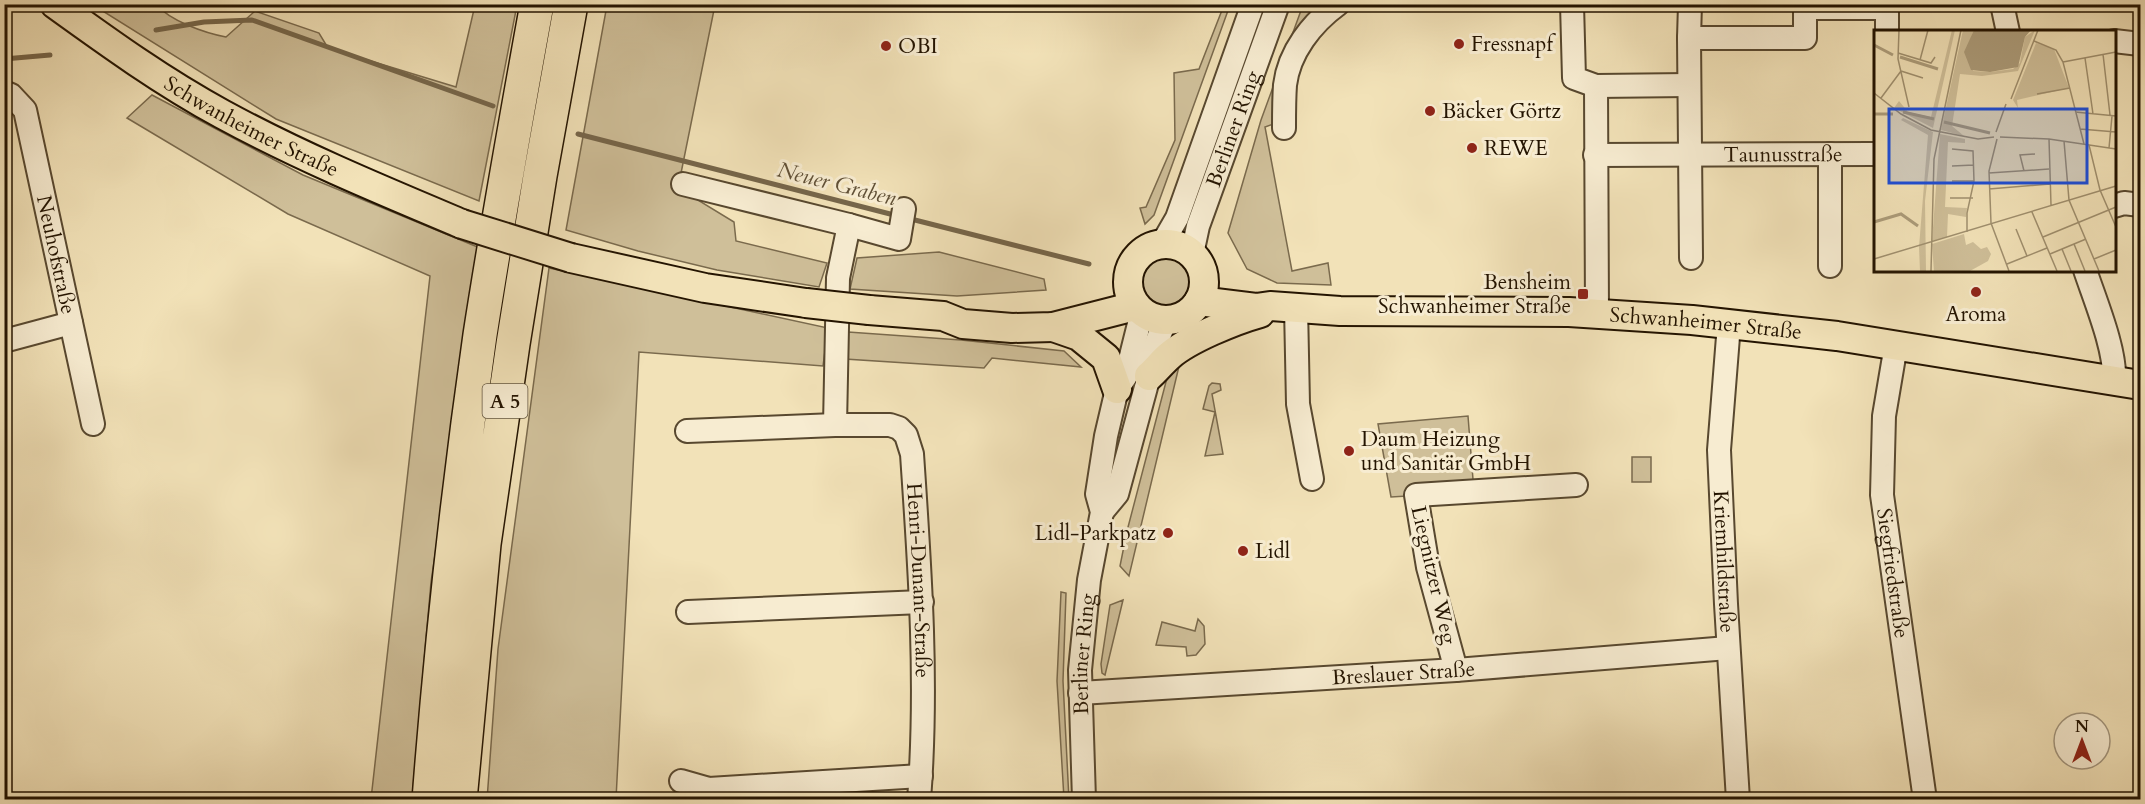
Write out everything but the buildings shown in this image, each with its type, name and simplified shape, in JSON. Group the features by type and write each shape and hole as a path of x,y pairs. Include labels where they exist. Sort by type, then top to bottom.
{"highway":[{"name":"A 5","path":"429,800 454,535 479,347 508,162 537,4"},
{"name":"A 5","path":"460,800 484,544 536,199 571,4"}],"main road":[{"name":"Schwanheimer Straße","path":"55,4 131,58 221,114 330,168 462,224 571,258 705,288 806,303 943,316"},
{"path":"943,316 964,309 1058,308 1105,294 1179,318 1190,311 1198,277 1178,246 1162,244"},
{"name":"Berliner Ring","path":"1143,305 1130,269 1137,256 1148,248 1162,244"},
{"name":"Schwanheimer Straße","path":"1198,277 1283,306 1340,311 1597,313 1729,324 1896,345 2127,383"},
{"path":"943,316 963,324 1012,328 1053,327 1143,305"},
{"path":"1149,376 1167,357 1182,347 1239,319 1283,306"},
{"path":"1053,327 1079,336 1106,358 1117,389"}],"street":[{"name":"Berliner Ring","path":"1162,244 1177,218 1253,4"},
{"name":"Berliner Ring","path":"1198,277 1198,226 1278,4"},
{"path":"1284,128 1285,83 1295,55 1305,34 1338,4"},
{"path":"1572,4 1574,78 1596,86 1689,85"},
{"path":"1690,4 1691,258"},
{"path":"2002,4 2013,30"},
{"path":"1689,38 1805,38 1804,6 1887,8 1887,30"},
{"path":"2115,41 2140,44"},
{"path":"1596,86 1597,313"},
{"name":"Neuhofstraße","path":"4,92 11,95 25,110 93,424"},
{"path":"1830,154 1830,266"},
{"name":"Taunusstraße","path":"1595,155 1874,154"},
{"path":"683,184 899,239 903,218"},
{"path":"2115,206 2124,203 2140,206"},
{"path":"836,424 838,278 849,225"},
{"path":"2086,272 2114,371 2127,383"},
{"name":"Berliner Ring","path":"1102,512 1117,495 1149,376 1149,364 1155,343 1143,305"},
{"name":"Berliner Ring","path":"1084,800 1080,693 1083,630 1089,580 1102,512 1097,494 1117,389 1126,376 1143,305"},
{"path":"1283,306 1312,478"},
{"path":"4,341 71,323"},
{"name":"Kriemhildstraße","path":"1729,324 1719,450 1738,800"},
{"name":"Siegfriedstraße","path":"1896,345 1884,416 1882,495 1925,800"},
{"name":"Henri-Dunant-Straße","path":"687,431 836,424 890,425 899,428 906,435 912,454 922,602 924,712 920,800"},
{"name":"Liegnitzer Weg","path":"1456,670 1428,567 1416,495 1576,485"},
{"path":"688,612 922,602"},
{"name":"Breslauer Straße","path":"1080,693 1456,670 1728,648"},
{"path":"681,781 709,789 921,776"}],"shaded area":[{"path":"93,5 157,5 179,21 208,33 226,37 255,11 319,33 328,48 456,87 475,5 517,5 479,201 276,119"},
{"path":"607,5 715,5 678,188 734,222 736,241 827,263 819,287 717,270 638,251 566,230"},
{"path":"1224,5 1230,5 1154,215 1145,224 1140,208 1146,207 1175,140 1174,73 1199,69"},
{"path":"1303,5 1309,5 1314,10 1276,123 1265,127 1292,271 1328,263 1331,285 1277,283 1247,269 1228,233 1261,120"},
{"path":"152,95 303,175 480,248 431,582 412,799 371,799 430,276 288,214 127,118"},
{"path":"939,252 1044,279 1046,290 957,296 850,289 857,258"},
{"path":"1162,253 1172,253 1186,261 1192,270 1194,280 1192,290 1186,299 1172,307 1162,307 1145,295 1140,285 1140,275 1152,258"},
{"path":"549,268 828,328 823,366 639,352 616,799 487,800 498,649"},
{"path":"848,332 961,340 1064,351 1081,367 992,358 984,368 845,359"},
{"path":"1180,362 1129,576 1120,566 1127,531 1167,378 1172,365"},
{"path":"1212,383 1220,384 1221,390 1212,394 1223,454 1205,456 1215,412 1203,409 1209,386"},
{"path":"1468,416 1474,492 1391,497 1378,424"},
{"path":"1632,457 1651,457 1651,482 1632,482"},
{"path":"1061,592 1066,593 1063,681 1069,800 1064,799 1057,681"},
{"path":"1123,600 1105,675 1102,673 1101,664 1110,605"},
{"path":"1198,619 1204,626 1205,644 1196,655 1187,656 1186,647 1156,645 1162,622 1195,631"}],"waterway":[{"name":"Neuer Graben","path":"156,30 204,22 252,20 493,106"},
{"name":"Neuer Graben","path":"4,59 50,55"},
{"name":"Neuer Graben","path":"578,134 898,216"},
{"name":"Neuer Graben","path":"907,218 1089,264"}],"place":[{"name":"Fressnapf","path":"1459,44"},
{"name":"OBI","path":"886,46"},
{"name":"Bäcker Görtz","path":"1430,111"},
{"name":"REWE","path":"1472,148"},
{"name":"Aroma","path":"1976,292"},
{"name":"Bensheim Schwanheimer Straße","path":"1583,294"},
{"name":"Daum Heizung und Sanitär GmbH","path":"1349,451"},
{"name":"Lidl-Parkpatz","path":"1168,533"},
{"name":"Lidl","path":"1243,551"}]}
